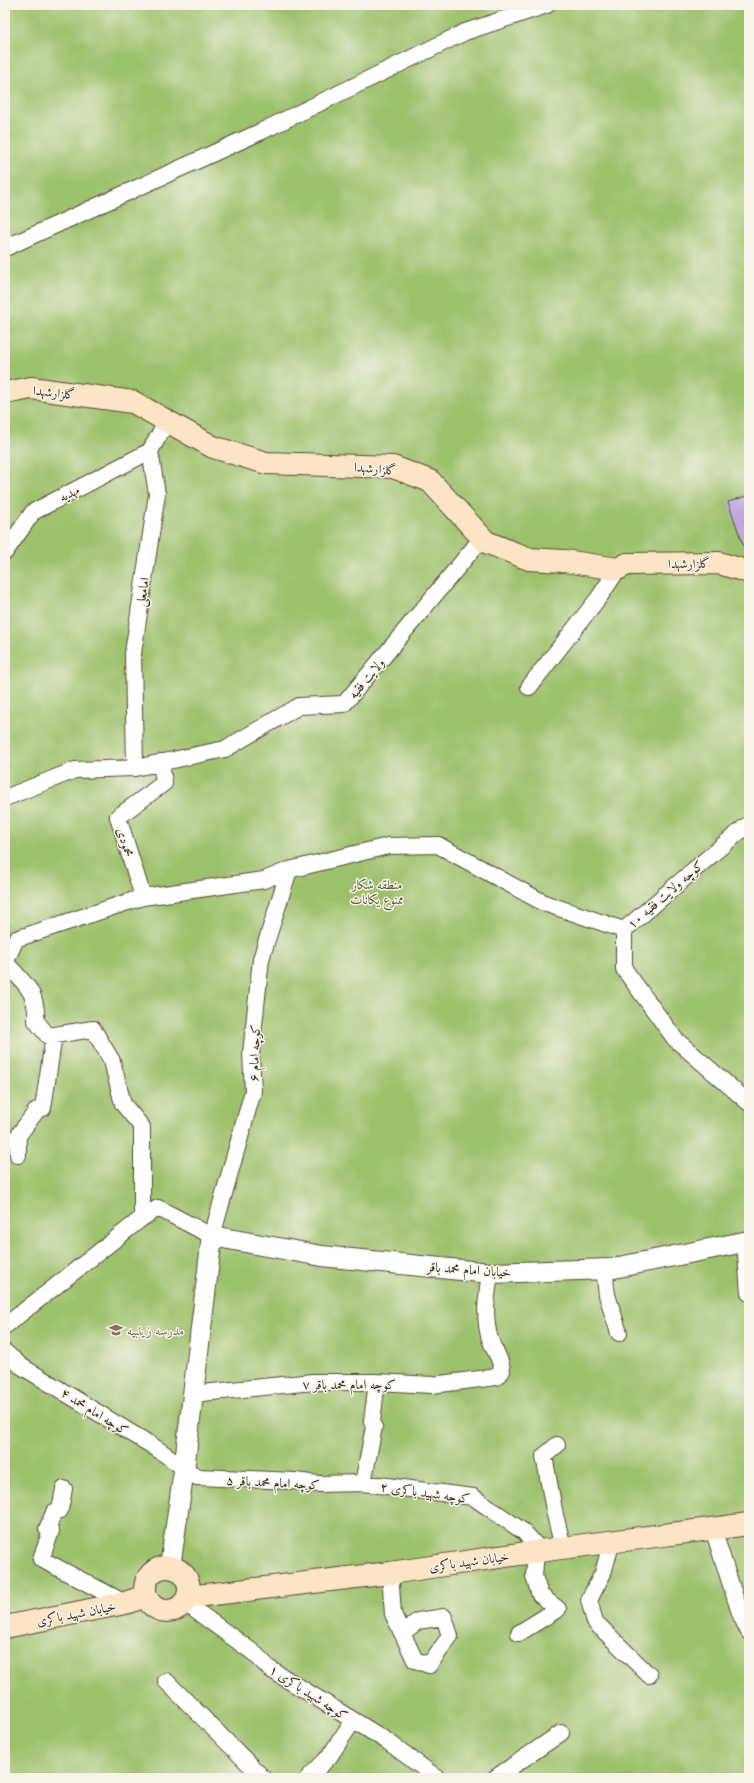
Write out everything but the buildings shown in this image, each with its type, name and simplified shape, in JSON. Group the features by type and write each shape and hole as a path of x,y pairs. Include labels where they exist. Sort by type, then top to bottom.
{"main road":[{"name":"گلزارشهدا","path":"5,393 31,388 133,402 214,447 266,463 393,467 430,481 486,542 529,559 564,561 618,569 627,564 719,563 749,572"},
{"name":"خیابان شهید باکری","path":"186,1599 390,1573 563,1547 749,1524"},
{"path":"170,1567 179,1570 186,1577 189,1587 186,1599 175,1609 164,1611 153,1606 146,1596 145,1588 148,1579 153,1572 161,1568 170,1567"},
{"name":"خیابان شهید باکری","path":"5,1627 125,1603 146,1596"}],"street":[{"path":"5,248 260,132 465,32 547,5"},
{"path":"150,451 167,421"},
{"name":"مهدیه","path":"5,552 33,512 150,451"},
{"name":"امامعلی","path":"135,768 133,654 157,494 150,451"},
{"name":"ولایت فقیه","path":"5,798 75,770 135,768 225,749 300,706 344,704 482,538"},
{"path":"529,687 600,596 618,569"},
{"name":"محمودی","path":"143,897 118,817 164,783 161,762"},
{"name":"کوچه ولایت فقیه ۱۰","path":"749,824 709,855 664,897 624,930 624,969 675,1039 749,1103"},
{"path":"142,1218 142,1127 123,1104 112,1061 94,1029 48,1036 36,1021 37,1007 32,993 5,963 16,939 143,897 264,880 289,870 388,846 438,845 544,903 624,930"},
{"name":"کوچه امام ۶","path":"212,1236 253,1091 251,1054 261,959 275,920 289,870"},
{"path":"18,1155 18,1136 36,1110 43,1108 54,1035"},
{"path":"5,1326 142,1218 158,1208 212,1236 184,1470 170,1567"},
{"name":"خیابان امام محمد باقر","path":"212,1236 322,1256 490,1273 604,1269 747,1242"},
{"path":"747,1242 749,1292"},
{"path":"604,1269 607,1295 619,1333"},
{"name":"کوچه امام محمد باقر ۷","path":"192,1394 313,1382 377,1382 432,1385 496,1377 502,1371 502,1365 490,1338 486,1306 490,1273"},
{"name":"کوچه امام محمد ۴","path":"5,1352 21,1366 156,1448 184,1470"},
{"path":"363,1483 374,1428 372,1421 377,1382"},
{"path":"557,1445 544,1456 555,1515 563,1547"},
{"name":"کوچه امام محمد باقر ۵","path":"184,1470 197,1477 217,1479 318,1484 363,1483"},
{"name":"کوچه شهید باکری ۲","path":"363,1483 473,1497 524,1532 539,1551"},
{"path":"64,1489 60,1510 54,1512 47,1529 51,1531 41,1559 125,1603"},
{"path":"713,1529 741,1616 749,1632"},
{"path":"612,1541 603,1573 589,1600 595,1622 649,1675"},
{"path":"519,1633 558,1609 540,1596 534,1576 539,1551"},
{"path":"390,1573 394,1614 402,1633"},
{"name":"کوچه شهید باکری ۱","path":"186,1599 254,1653 270,1669 387,1741 437,1778"},
{"path":"166,1681 263,1778"},
{"path":"308,1778 329,1757 353,1721"},
{"path":"495,1778 561,1733"}],"green space":[{"name":"منطقه شکار ممنوع یکانات","path":"5,5 749,5 749,1778 5,1778"}],"place":[{"name":"مدرسه زینبیه","path":"116,1330"}]}
